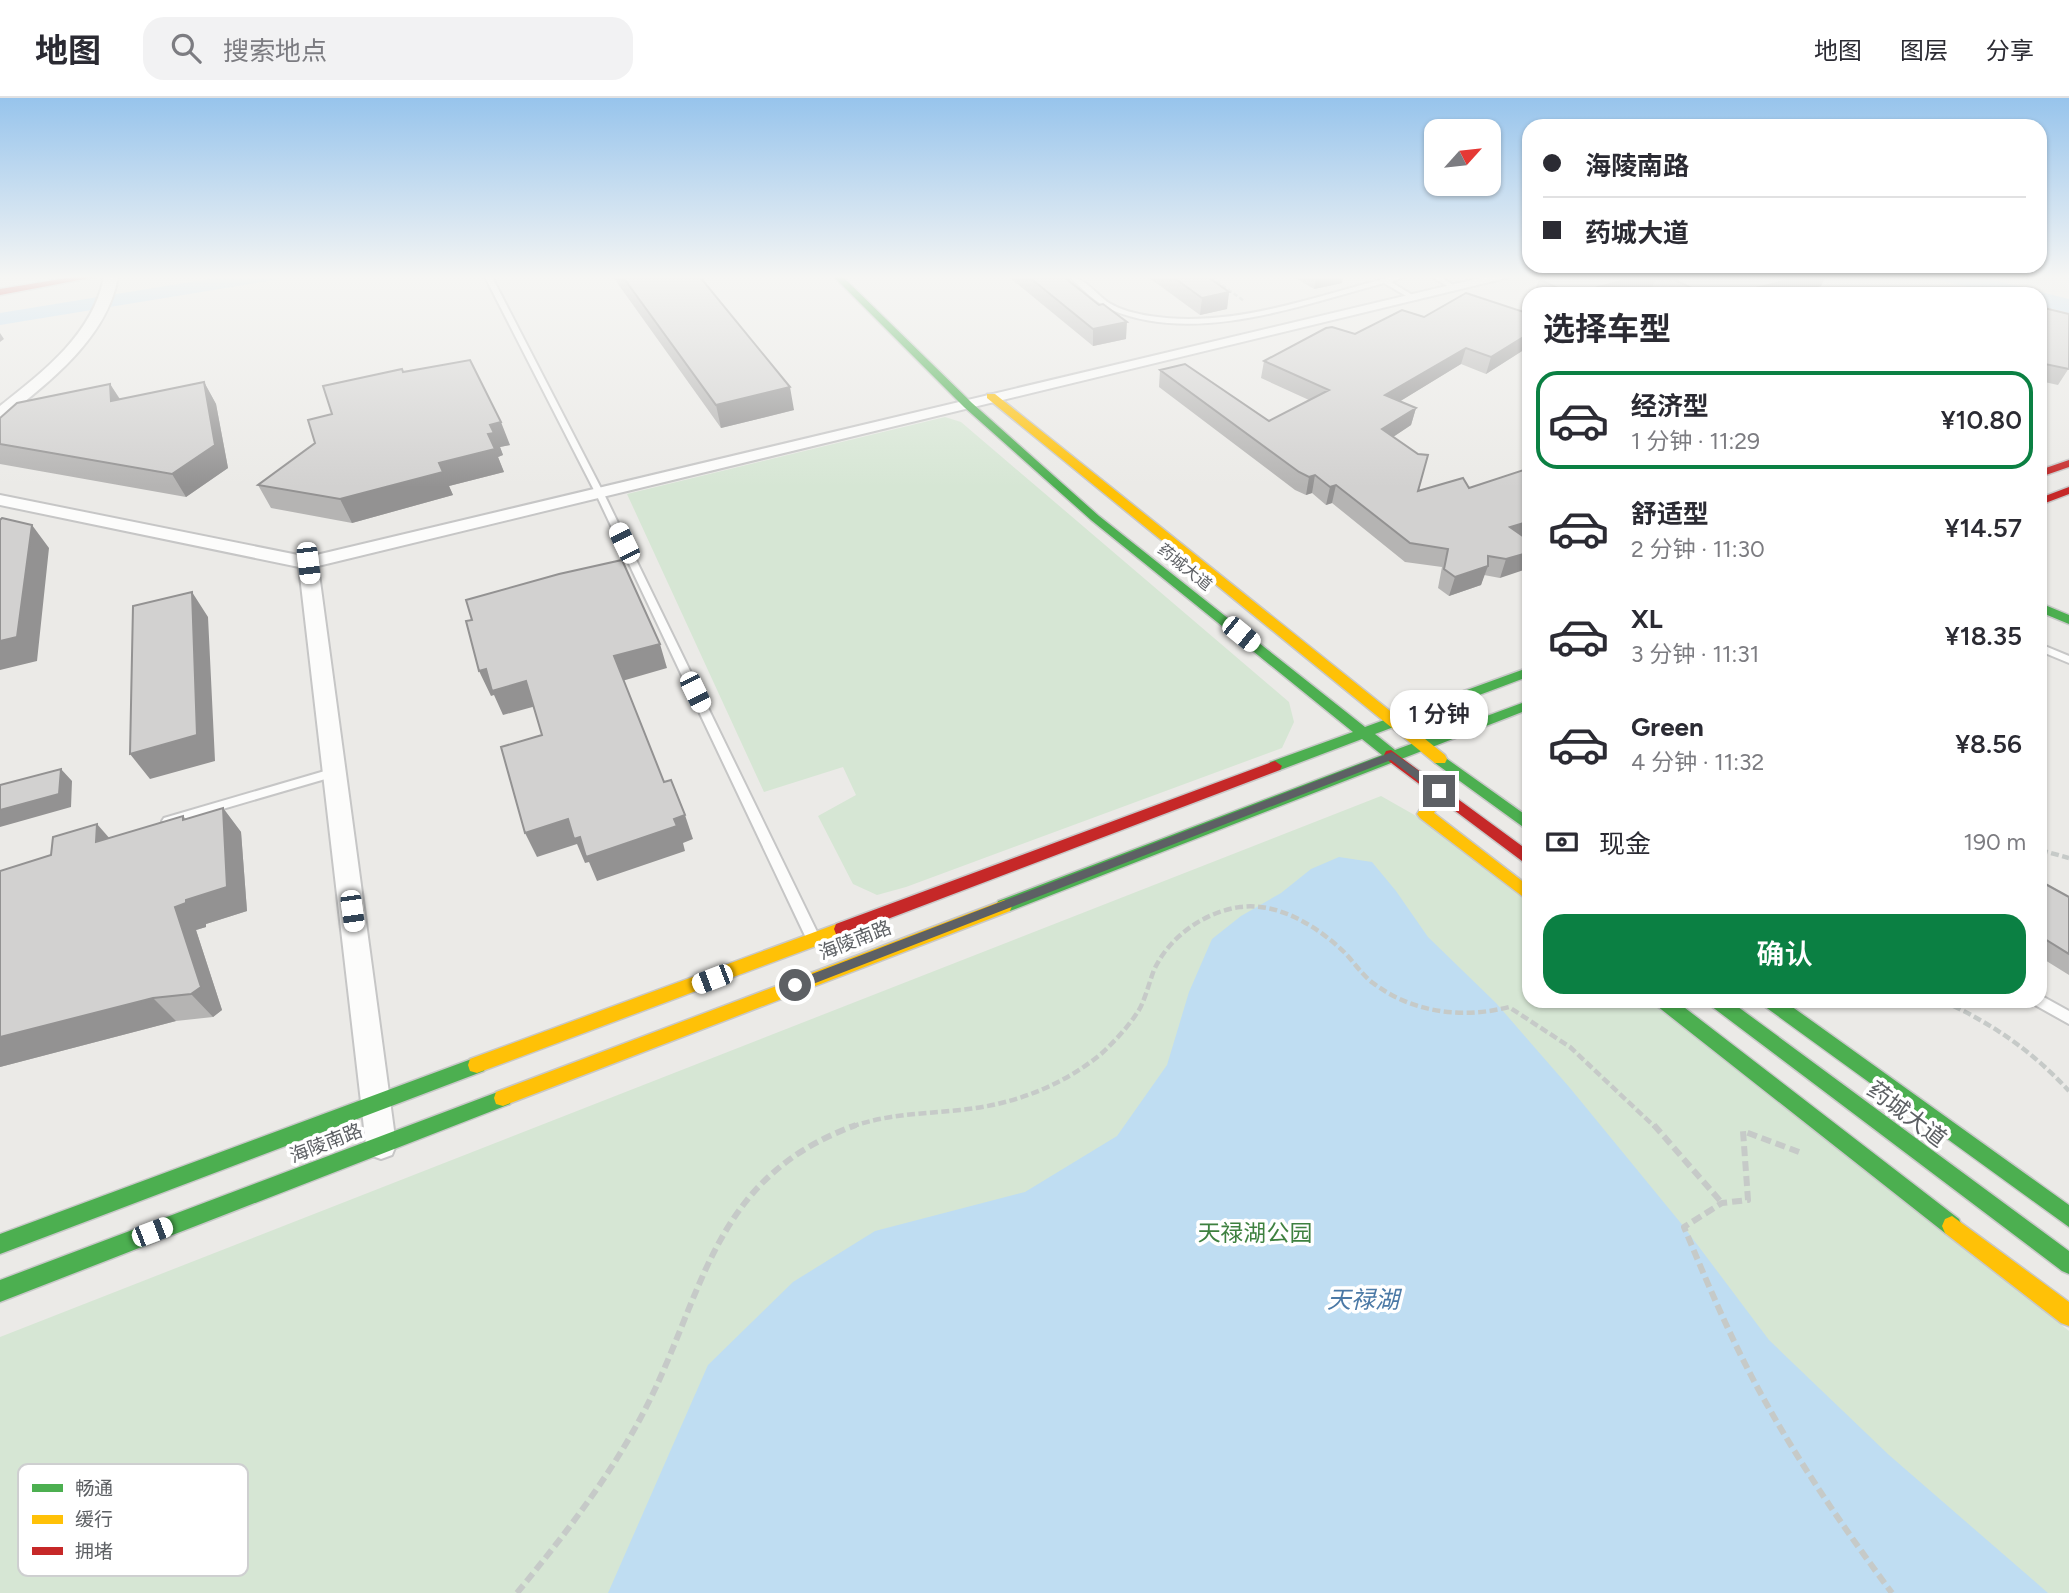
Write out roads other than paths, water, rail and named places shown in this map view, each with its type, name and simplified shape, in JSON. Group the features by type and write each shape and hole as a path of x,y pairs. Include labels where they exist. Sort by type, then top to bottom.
{"main road":[{"name":"药城大道","path":"909,347 968,405 1095,518 1392,756 1522,855"},
{"name":"药城大道","path":"975,380 994,399 1421,745 1522,820"},
{"path":"2047,471 2069,463"},
{"path":"2047,499 2069,490"},
{"path":"2047,610 2069,620"},
{"name":"海陵南路","path":"0,1244 1522,674"},
{"name":"海陵南路","path":"0,1291 1522,707"},
{"path":"1439,791 1425,814 1522,890"},
{"path":"1672,1008 1897,1185 2069,1315"},
{"name":"药城大道","path":"1726,1008 2069,1264"},
{"name":"药城大道","path":"1780,1008 2069,1217"}],"street":[{"path":"0,414 46,376 73,347"},
{"path":"0,500 308,563 1214,347"},
{"path":"308,563 381,1145"}],"lane":[{"path":"524,347 600,494 814,941"},
{"path":"2047,650 2069,660"},
{"path":"161,823 335,772"},
{"path":"2047,1004 2069,1018"}],"water":[{"name":"天禄湖","path":"1339,857 1372,862 1428,937 1496,1003 1570,1088 1684,1227 1769,1340 1889,1455 2048,1593 608,1593 708,1365 793,1282 875,1231 1025,1192 1117,1136 1167,1065 1189,992 1212,939 1241,916 1281,893 1311,869"}],"park label":[{"name":"天禄湖公园","path":"1255,1233"}]}
